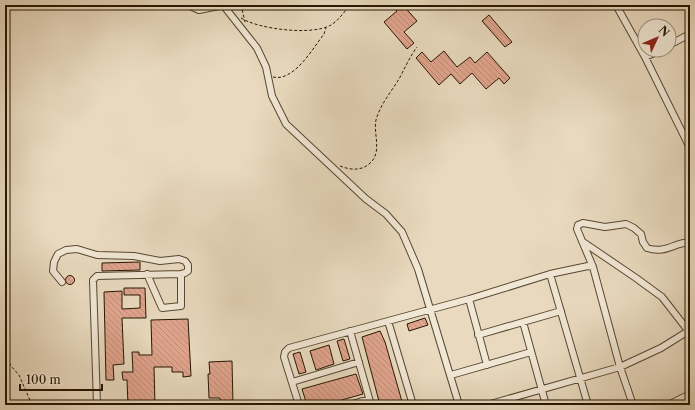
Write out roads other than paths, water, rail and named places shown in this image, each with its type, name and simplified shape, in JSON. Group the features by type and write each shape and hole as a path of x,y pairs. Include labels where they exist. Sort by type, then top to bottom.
{"street":[{"path":"188,5 199,10 223,5 257,48 266,67 272,96 286,124 366,199 386,214 402,232 418,269 459,405"},
{"path":"618,7 637,43"},
{"path":"677,41 690,34"},
{"path":"645,58 690,147"},
{"path":"633,405 620,367 593,267 577,229 578,225 583,223 605,227 626,224 641,234 643,242 647,248 655,251 668,249 690,242"},
{"path":"487,405 620,367 661,348 690,331 662,297 582,241"},
{"path":"62,282 54,271 54,262 58,254 66,250 78,249 97,255 134,256 160,261 179,259 185,261 188,265 188,271 185,274 97,276 93,280 97,405"},
{"path":"299,405 284,358 285,352 289,348 469,299 550,274 588,266 593,267"},
{"path":"146,274 162,308 181,306 181,274"},
{"path":"550,274 588,405"},
{"path":"469,299 487,365"},
{"path":"478,335 561,310"},
{"path":"388,321 413,405"},
{"path":"523,322 546,405"},
{"path":"349,405 370,402 350,331"},
{"path":"451,375 532,352"},
{"path":"292,382 359,362"},
{"path":"668,405 690,394"}]}
